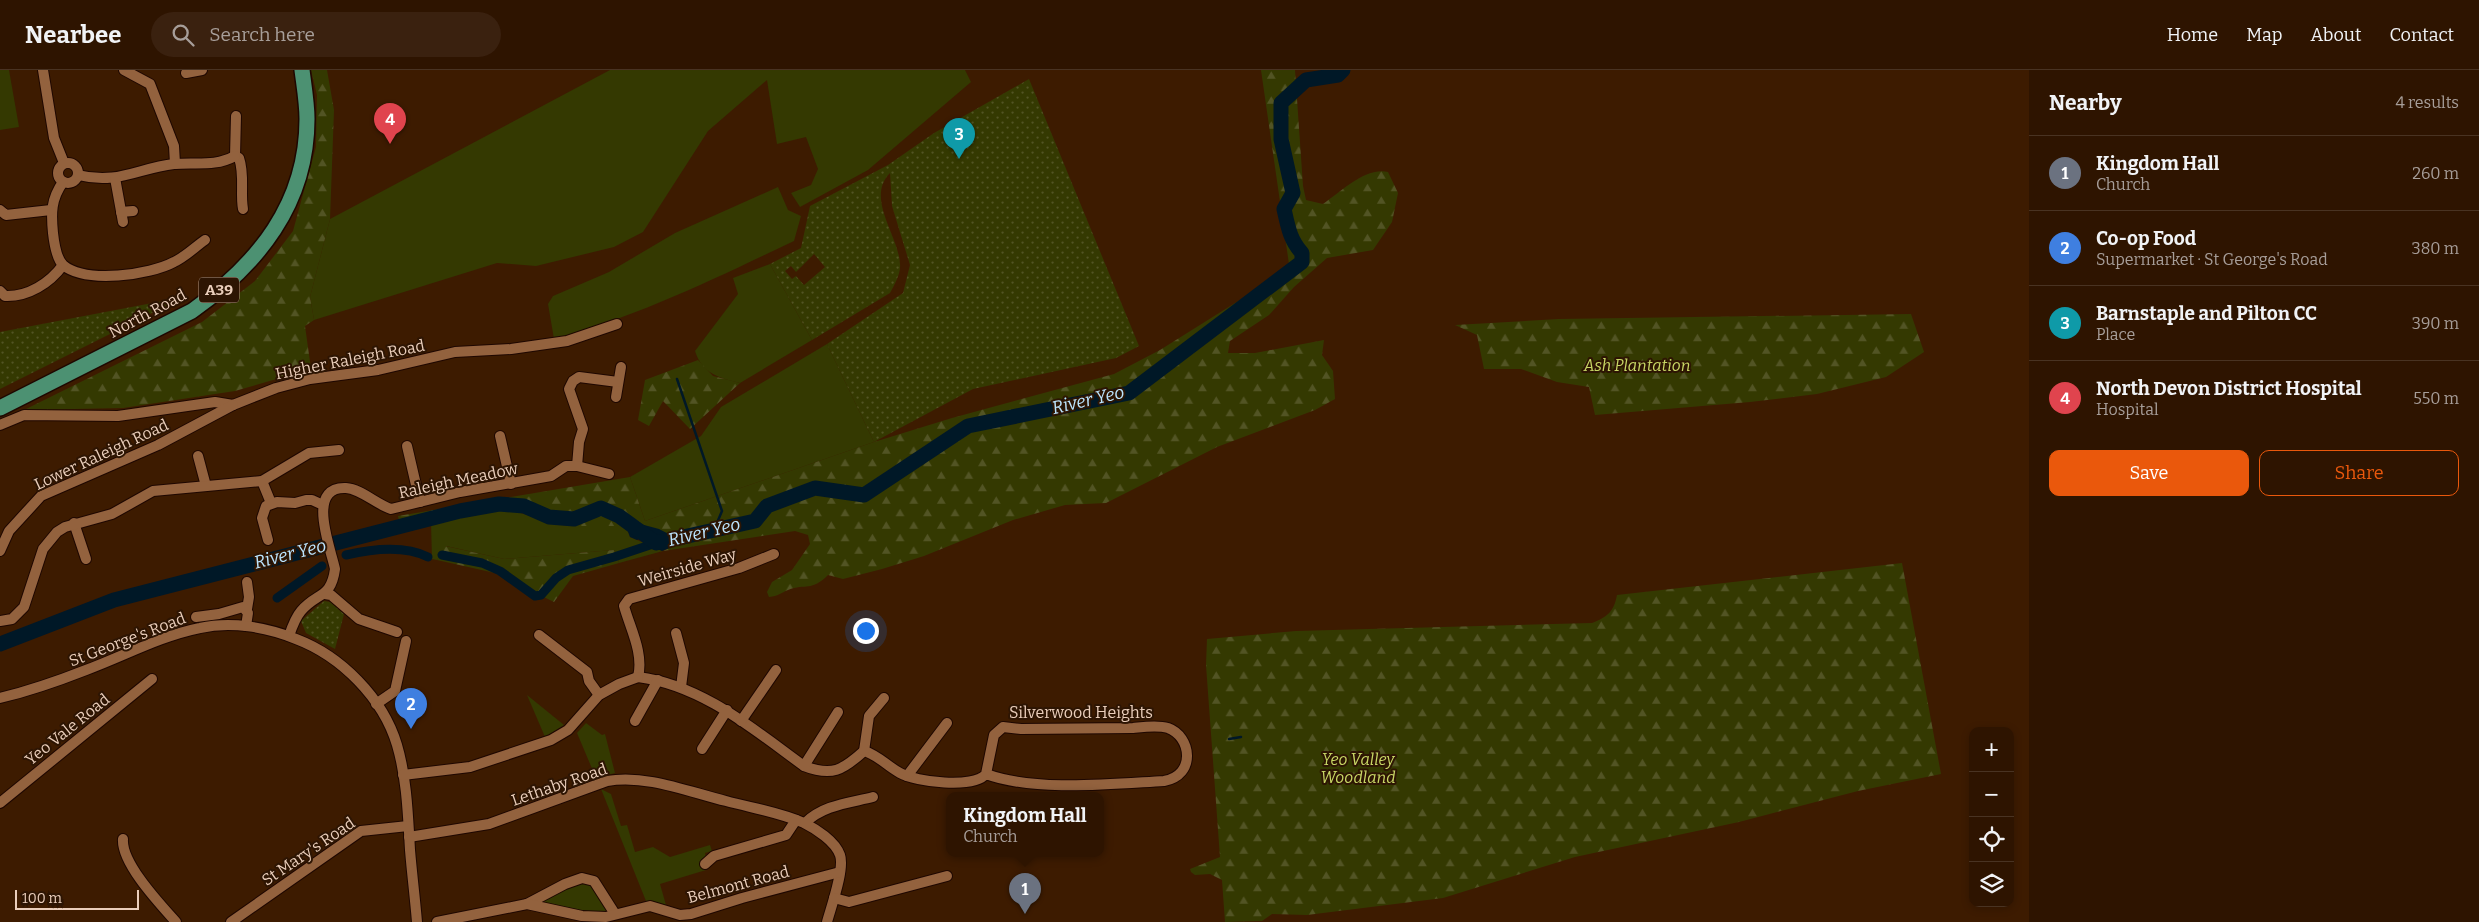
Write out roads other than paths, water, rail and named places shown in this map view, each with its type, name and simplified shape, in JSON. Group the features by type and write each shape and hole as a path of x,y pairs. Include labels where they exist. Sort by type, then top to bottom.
{"main road":[{"name":"North Road","path":"0,408 192,310 214,295 247,266 277,228 296,181 304,153 307,119 302,70"}],"street":[{"path":"43,70 54,138 64,163"},
{"path":"124,70 150,84 174,146 175,164"},
{"path":"186,73 202,70"},
{"path":"235,156 236,116"},
{"path":"78,175 93,179 115,178 175,164 225,162 235,156"},
{"path":"235,156 239,158 243,172 240,192 243,209"},
{"path":"64,163 75,165 78,175"},
{"path":"63,182 58,172 64,163"},
{"path":"63,182 71,183 78,175"},
{"path":"115,178 122,217 134,211"},
{"path":"63,182 56,192 51,210 58,257 63,265 85,274 106,276 150,272 174,262 205,240"},
{"path":"0,210 6,215 51,210"},
{"path":"0,291 5,296 17,297 54,277 63,265"},
{"name":"Higher Raleigh Road","path":"0,425 24,415 118,416 215,402 234,405 276,388 310,379 378,370 455,352 568,341 617,324"},
{"path":"616,397 621,367"},
{"path":"609,474 576,466 583,429 569,389 573,381 579,377 618,382"},
{"name":"Lower Raleigh Road","path":"0,551 9,531 41,496 158,445 234,405"},
{"path":"500,436 508,451 511,484"},
{"path":"407,446 414,459 420,502"},
{"path":"0,621 12,619 19,613 30,589 43,548 57,532 74,523 112,514 153,491 262,481 309,453 339,450"},
{"path":"198,456 206,486"},
{"name":"Raleigh Meadow","path":"323,505 327,495 334,490 346,488 357,491 380,505 391,509 464,491 551,476 566,466 576,466"},
{"path":"262,481 271,503"},
{"path":"271,503 295,504 312,500 323,505 323,519 335,569 330,586 325,594 310,602 300,612 289,636"},
{"path":"268,540 263,523 263,512 271,503"},
{"path":"74,523 86,559"},
{"name":"Weirside Way","path":"638,677 640,670 637,647 624,606 629,599 740,568 774,554"},
{"path":"246,626 249,597 247,582"},
{"path":"325,594 331,595 359,619 397,632"},
{"path":"196,617 219,614 240,607 247,609"},
{"name":"St George's Road","path":"0,698 49,684 186,631 214,626 246,626 289,636 330,656 361,684 376,704 397,744 403,776 418,922"},
{"path":"676,632 684,663 681,687"},
{"path":"539,635 587,672 589,681 599,695"},
{"path":"376,704 395,691 406,641"},
{"path":"741,720 776,670"},
{"path":"403,776 470,767 552,740 568,730 599,695 618,684 638,677 658,680 681,687 726,710 804,766 817,771 835,771 848,766 864,750 869,716 884,698"},
{"name":"Yeo Vale Road","path":"0,803 152,679"},
{"path":"635,722 658,680"},
{"path":"702,749 726,710"},
{"path":"804,766 838,712"},
{"path":"908,776 947,723"},
{"name":"Silverwood Heights","path":"1003,726 1021,729 1133,728 1151,726 1167,728 1178,736 1187,753 1187,763 1183,773 1164,781 1114,784 1029,783 1001,780 986,774 994,735 1003,726"},
{"path":"864,750 874,754 899,773 908,776 941,782 968,783 977,781 986,774"},
{"name":"Lethaby Road","path":"409,831 489,824 612,780 660,784 800,822 821,833 838,850 841,861 840,872"},
{"path":"705,864 714,856 786,835 800,822 824,809 873,797"},
{"name":"St Mary's Road","path":"231,922 360,831 409,831"},
{"path":"123,839 125,855 139,876 176,922"},
{"path":"827,922 840,872"},
{"name":"Belmont Road","path":"527,904 582,916 606,917 650,906 680,914 691,914 742,898 840,872"},
{"path":"834,898 849,902 947,876"},
{"name":"Belmont Road","path":"437,922 527,904 565,884 582,878 594,881 615,914"}],"water":[{"path":"633,522 659,529 684,542 662,551 648,545 644,537 637,540 630,537 626,526"}],"waterway":[{"name":"River Yeo","path":"0,644 114,600 460,511 499,504 524,506 549,517 574,519 601,508 619,516 656,543 755,521 767,506 815,488 864,495 968,426 1129,393 1302,262 1302,253 1292,238 1284,209 1293,193 1281,139 1281,103 1306,80 1338,75 1343,70"},
{"path":"677,379 722,511 714,530"},
{"path":"442,555 482,563 500,571 535,596 541,595 556,578 568,570 656,543"},
{"path":"346,555 388,549 409,551 428,557"},
{"path":"277,598 322,566"},
{"path":"1229,739 1241,737"}],"place":[{"name":"North Devon District Hospital","path":"390,144"},
{"name":"Barnstaple and Pilton CC","path":"959,159"},
{"name":"Co-op Food","path":"411,729"},
{"name":"Kingdom Hall","path":"1025,914"}],"park label":[{"name":"Ash Plantation","path":"1637,365"},
{"name":"Yeo Valley Woodland","path":"1358,768"}]}
